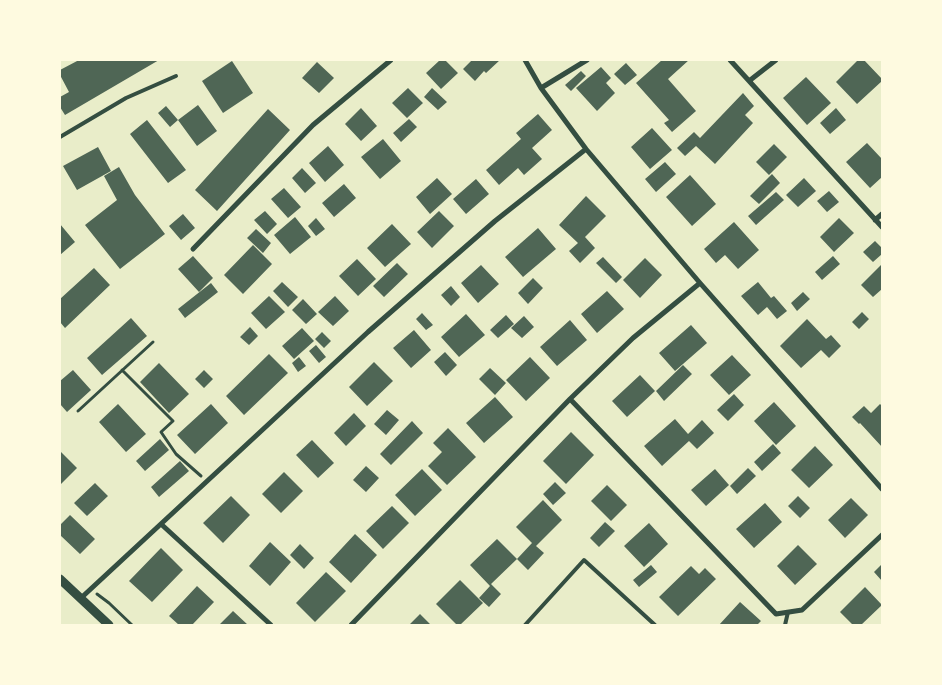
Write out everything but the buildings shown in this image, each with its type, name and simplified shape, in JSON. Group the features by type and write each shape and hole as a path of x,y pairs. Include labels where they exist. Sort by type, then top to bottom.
{"street":[{"path":"193,249 314,125 392,60"},
{"path":"525,60 541,88 586,148 700,283 882,489"},
{"path":"541,88 587,60"},
{"path":"730,60 882,227"},
{"path":"749,81 776,60"},
{"path":"81,598 368,332 495,221 586,148"},
{"path":"875,220 882,214"},
{"path":"351,625 570,398 632,338 700,283"},
{"path":"570,398 776,614 802,610 882,535"},
{"path":"161,524 271,625"},
{"path":"60,579 109,625"}],"lane":[{"path":"60,136 126,98 176,76"},
{"path":"526,625 584,560 655,625"},
{"path":"786,625 788,612"}],"path":[{"path":"78,411 153,342"},
{"path":"122,370 173,421 161,432 176,454 207,481"},
{"path":"91,590 109,603 132,625"}]}
